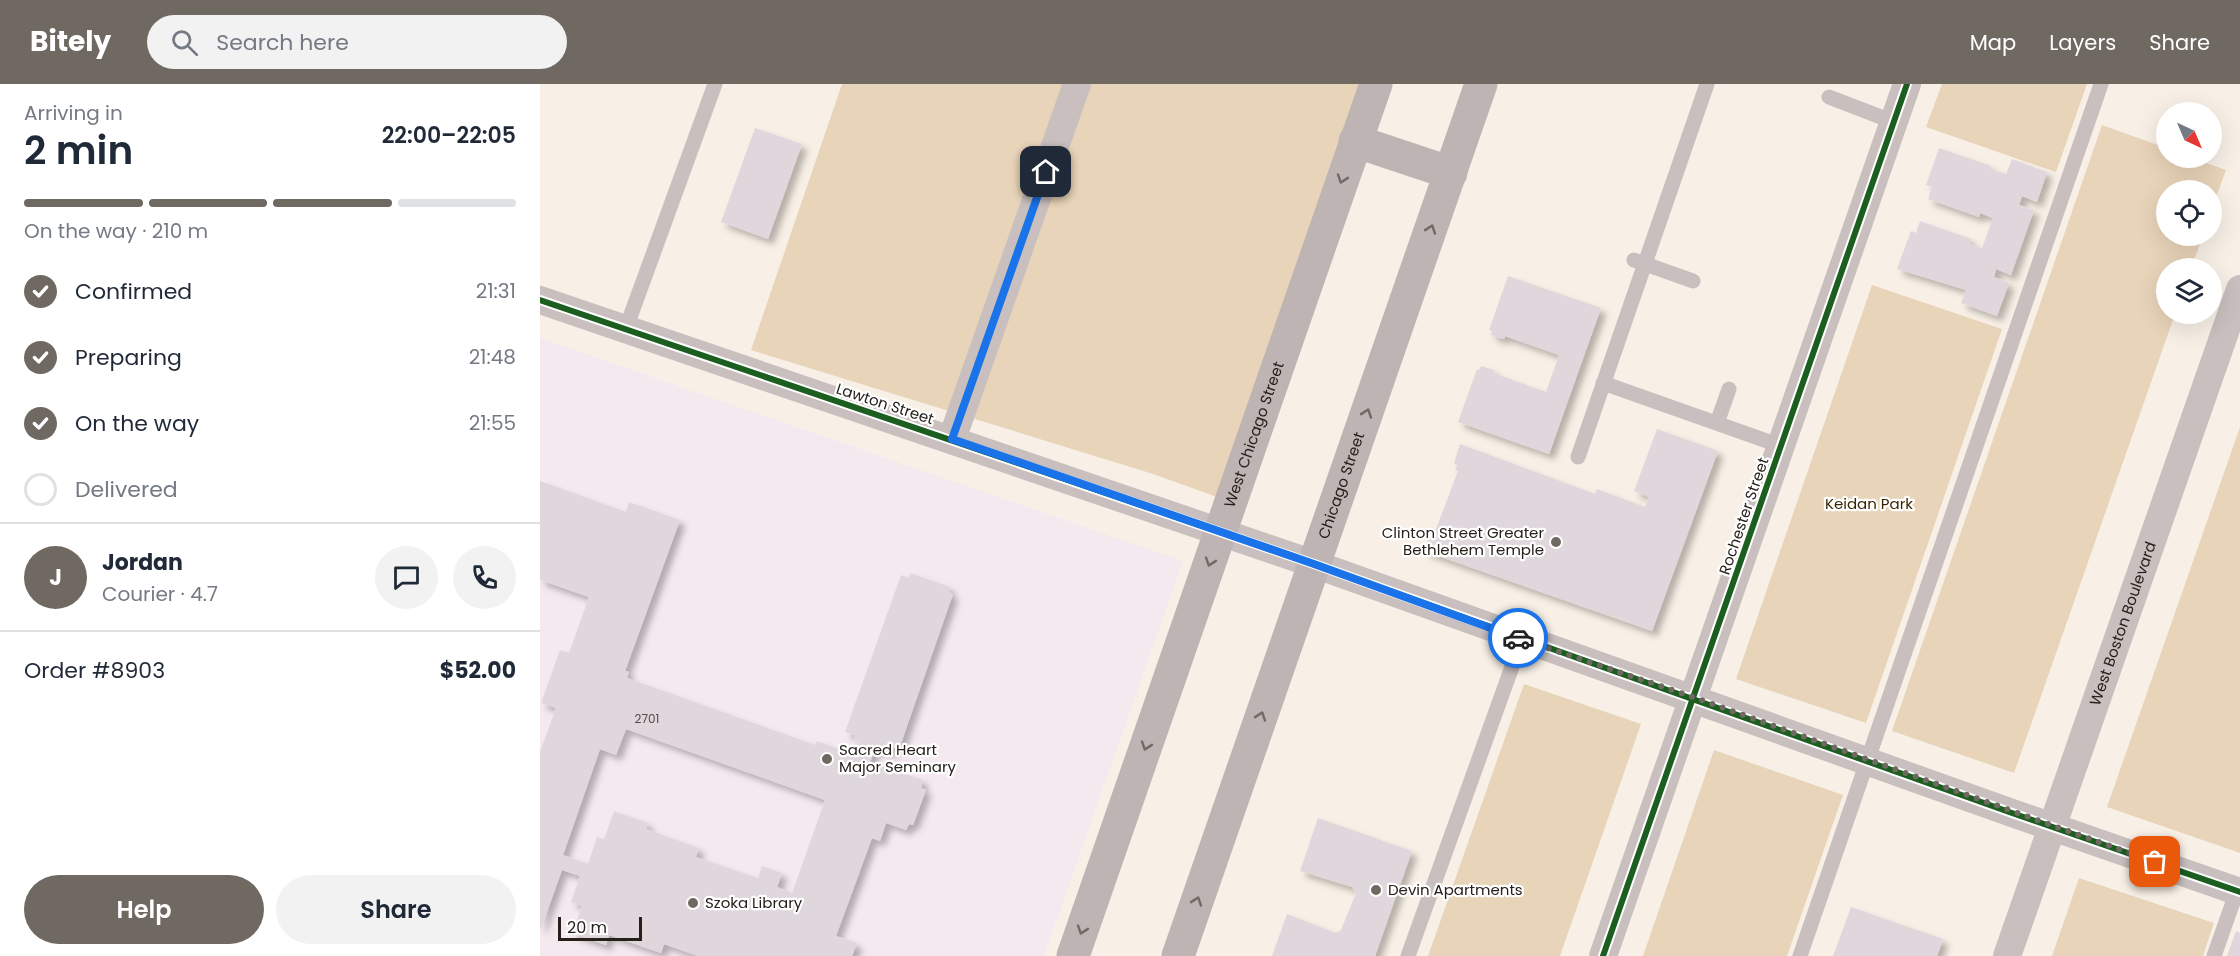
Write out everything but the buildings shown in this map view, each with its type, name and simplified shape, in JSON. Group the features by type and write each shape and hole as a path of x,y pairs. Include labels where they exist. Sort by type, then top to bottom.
{"street":[{"path":"952,439 1077,84"},
{"name":"West Chicago Street","path":"1073,956 1376,84"},
{"name":"Chicago Street","path":"1178,956 1481,84"},
{"name":"Rochester Street","path":"1603,956 1907,84"},
{"path":"1355,141 1451,173"},
{"name":"West Boston Boulevard","path":"2007,956 2240,289"},
{"name":"Lawton Street","path":"540,300 625,331 952,439 1220,531 1522,639 1693,697 2052,828 2239,888"}],"lane":[{"path":"625,331 716,84"},
{"path":"1578,457 1639,262 1707,84"},
{"path":"1800,956 2101,84"},
{"path":"1829,97 1894,122"},
{"path":"1639,262 1693,281"},
{"path":"1603,383 1780,446"},
{"path":"1717,423 1729,389"},
{"path":"1408,956 1522,639"},
{"path":"2214,956 2239,888"}],"shaded area":[{"name":"Sacred Heart Major Seminary","path":"540,338 1183,561 1044,956 540,956"}],"green space":[{"path":"842,84 1361,84 1217,497 1153,474 751,350"},
{"path":"1942,84 2087,84 2056,172 1926,127"},
{"path":"2102,125 2156,144 2156,168 2220,168 2226,170 2222,181 2156,180 2156,246 2199,246 2195,258 2156,258 2156,324 2171,324 2014,773 1892,731"},
{"name":"Keidan Park","path":"1872,285 2002,329 1866,723 1736,679"},
{"path":"2240,427 2240,853 2107,807"},
{"path":"1524,684 1641,724 1560,956 1428,956"},
{"path":"1714,750 1843,795 1787,956 1643,956"},
{"path":"2079,878 2214,923 2203,956 2052,956"}],"cycle path":[{"path":"1603,956 1907,84"},
{"path":"540,300 1314,564 2240,892"}],"way so far":[{"path":"1518,638 1693,697 2012,813 2155,862"}],"place":[{"name":"Clinton Street Greater Bethlehem Temple","path":"1556,542"},
{"name":"Sacred Heart Major Seminary","path":"827,759"},
{"name":"Devin Apartments","path":"1376,890"},
{"name":"Szoka Library","path":"693,903"}],"route":[{"path":"1046,172 952,439 1314,564 1518,638"}]}
